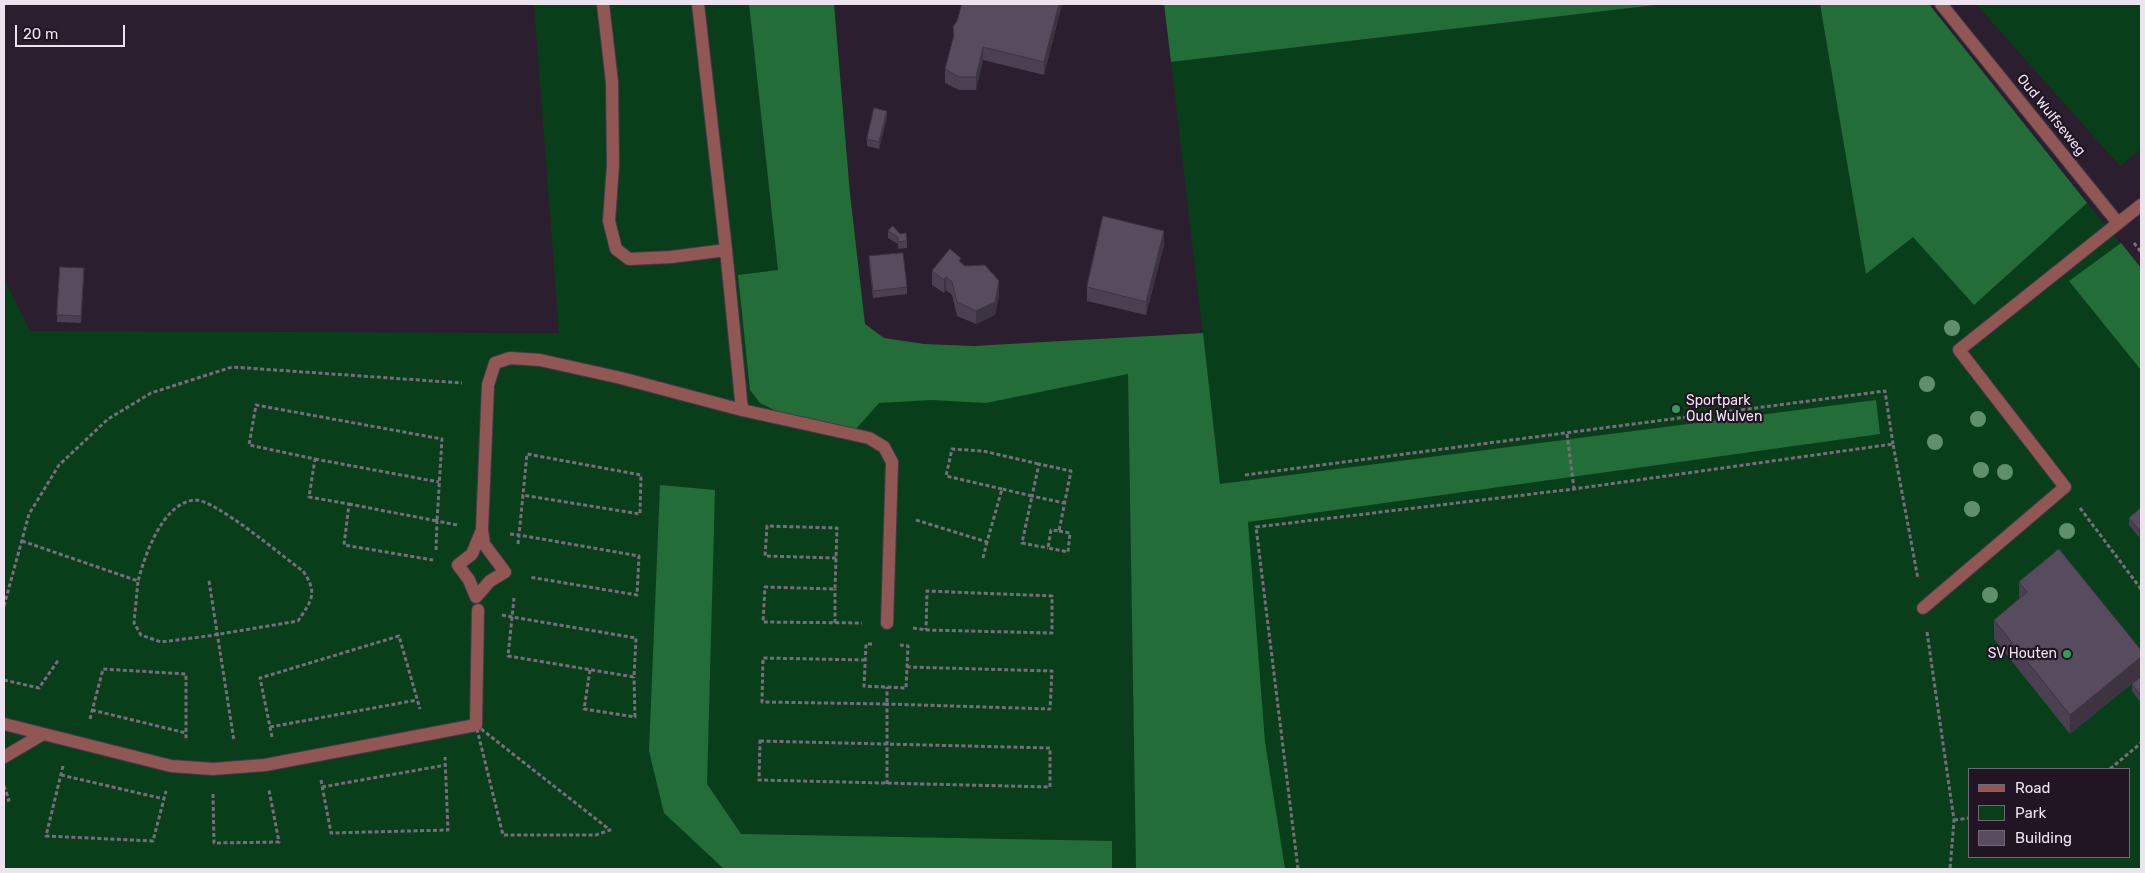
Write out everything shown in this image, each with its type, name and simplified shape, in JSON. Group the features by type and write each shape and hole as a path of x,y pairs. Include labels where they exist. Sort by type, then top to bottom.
{"street":[{"path":"603,4 612,82 613,164 609,221 616,249 629,259 671,257 726,250"},
{"path":"698,4 742,410"},
{"name":"Oud Wulfseweg","path":"1941,4 2118,223"},
{"path":"1923,608 2065,487 1959,350 2141,205"},
{"path":"482,530 472,554 458,565 469,580 476,597 490,581 510,573 484,544 482,530 488,384 495,363 510,358 540,360 621,378 742,410 869,438 884,447 892,462 892,512 887,623"},
{"path":"4,724 170,766 213,769 271,764 476,725 478,610"},
{"path":"4,757 43,734"}],"path":[{"path":"4,606 29,514 59,466 108,419 151,393 232,367 488,384"},
{"path":"1245,475 1885,391 1923,608 1954,820 1950,869"},
{"path":"436,560 442,439 256,406 248,446 439,482"},
{"path":"1567,434 1574,489"},
{"path":"1298,869 1256,527 1574,489 1893,444"},
{"path":"1059,531 1071,471 983,451 952,449 946,476 1064,503"},
{"path":"522,495 640,514 642,475 527,454 522,495 519,535 510,573 512,617 508,656 634,677"},
{"path":"315,459 309,497 437,522 639,556 638,595 510,573"},
{"path":"1039,464 1022,543 1068,552 1070,533 1051,530 1048,548"},
{"path":"2065,487 2141,589"},
{"path":"983,558 1002,489"},
{"path":"195,500 214,505 302,571 311,583 311,601 298,621 161,642 141,635 134,623 138,581 145,556 160,526 176,507 195,500"},
{"path":"349,504 344,545 458,565"},
{"path":"892,512 987,542"},
{"path":"835,623 837,528 767,526 765,556 836,558"},
{"path":"22,541 138,581"},
{"path":"209,581 219,634 238,768"},
{"path":"835,589 764,587 763,622 887,623 926,630 1052,633 1052,596 927,591 926,630"},
{"path":"512,617 636,638 634,717 584,709 590,670"},
{"path":"886,645 887,623"},
{"path":"213,769 214,843 278,842 271,764 270,727 260,678 400,636 427,734"},
{"path":"866,644 908,646 906,688 864,686 865,660 866,644"},
{"path":"865,660 763,658 762,702 1050,709 1052,671 907,667"},
{"path":"4,680 39,688 58,659"},
{"path":"83,744 104,669 186,674 186,767"},
{"path":"887,687 887,784"},
{"path":"270,727 417,700"},
{"path":"92,710 186,733"},
{"path":"476,725 610,830 596,836 502,835 476,725"},
{"path":"317,755 331,833 448,830 446,765 442,732"},
{"path":"760,740 887,744 1050,748 1050,787 759,780 760,740"},
{"path":"69,741 46,836 153,841 170,766"},
{"path":"2111,768 2141,743"},
{"path":"322,787 446,765"},
{"path":"61,775 164,799"},
{"path":"4,786 9,800 4,802"},
{"path":"1954,820 1968,818"}],"green space":[{"path":"534,4 749,4 778,270 764,272 774,372 1128,374 1136,869 4,869 4,279 30,331 559,333"},
{"path":"749,4 834,4 850,194 865,324 884,338 924,344 974,346 1203,333 1220,484 1876,400 1880,434 1248,522 1265,742 1285,869 1136,869 1128,374 986,403 931,400 879,403 855,430 774,410 760,403 750,390 738,275 778,270"},
{"path":"1164,4 1664,4 1171,62"},
{"name":"Sportpark Oud Wulven","path":"1664,4 1820,4 1866,274 1913,237 1974,305 2087,203 2141,268 2141,869 1265,869 1171,62"},
{"path":"1820,4 1929,4 2087,203 1974,305 1913,237 1866,274"},
{"path":"1976,4 2141,4 2141,149 2120,166"},
{"path":"2121,243 2141,268 2141,370 2069,281"},
{"path":"660,485 715,490 707,784 741,834 1112,841 1112,869 724,869 664,813 649,751"}],"building":[{"path":"962,4 1059,4 1044,62 983,47 976,77 959,77 945,69 954,35 953,27 957,21"},
{"path":"874,108 887,111 879,142 867,139"},
{"path":"1103,216 1164,231 1146,302 1087,287"},
{"path":"893,226 900,234 906,233 907,241 898,242 898,237 888,231"},
{"path":"950,249 961,258 959,261 965,266 985,265 999,281 995,302 976,311 957,302 952,282 946,277 944,280 932,271"},
{"path":"903,253 907,287 873,291 869,256"},
{"path":"60,267 84,268 81,316 57,315"},
{"path":"2141,508 2141,528 2139,530 2129,518"},
{"name":"SV Houten","path":"2059,549 2141,650 2141,657 2070,715 1994,620 2027,592 2019,582"},
{"path":"2141,677 2141,696 2132,684"}],"place":[{"name":"Sportpark Oud Wulven","path":"1676,409"},
{"name":"SV Houten","path":"2067,654"}]}
